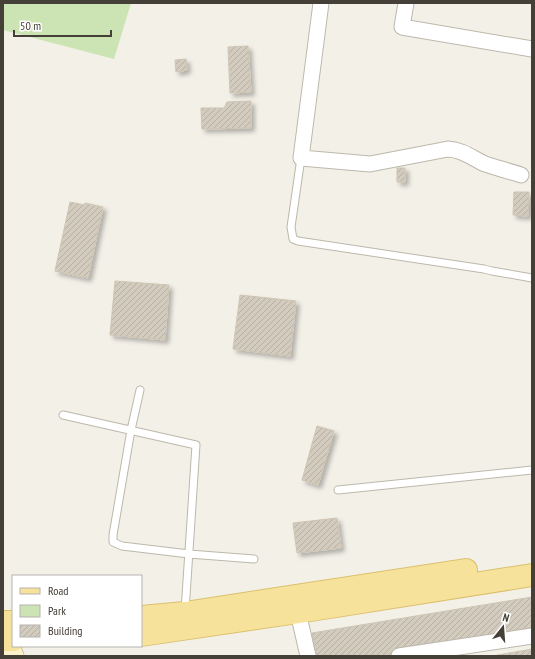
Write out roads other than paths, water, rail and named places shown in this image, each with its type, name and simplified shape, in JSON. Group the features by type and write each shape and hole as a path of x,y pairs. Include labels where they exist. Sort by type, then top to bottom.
{"main road":[{"path":"142,617 185,613 532,560"},
{"path":"142,635 532,575"}],"street":[{"path":"321,3 301,158 370,164 453,149 463,152 483,163 521,175"},
{"path":"406,3 402,27 532,49"},
{"path":"298,612 308,656"},
{"path":"399,656 532,636"}],"lane":[{"path":"301,158 291,227 293,239 532,278"},
{"path":"140,390 131,430 113,542 122,546 189,554 254,559"},
{"path":"63,415 196,445 185,613"},
{"path":"338,490 532,470"}]}
